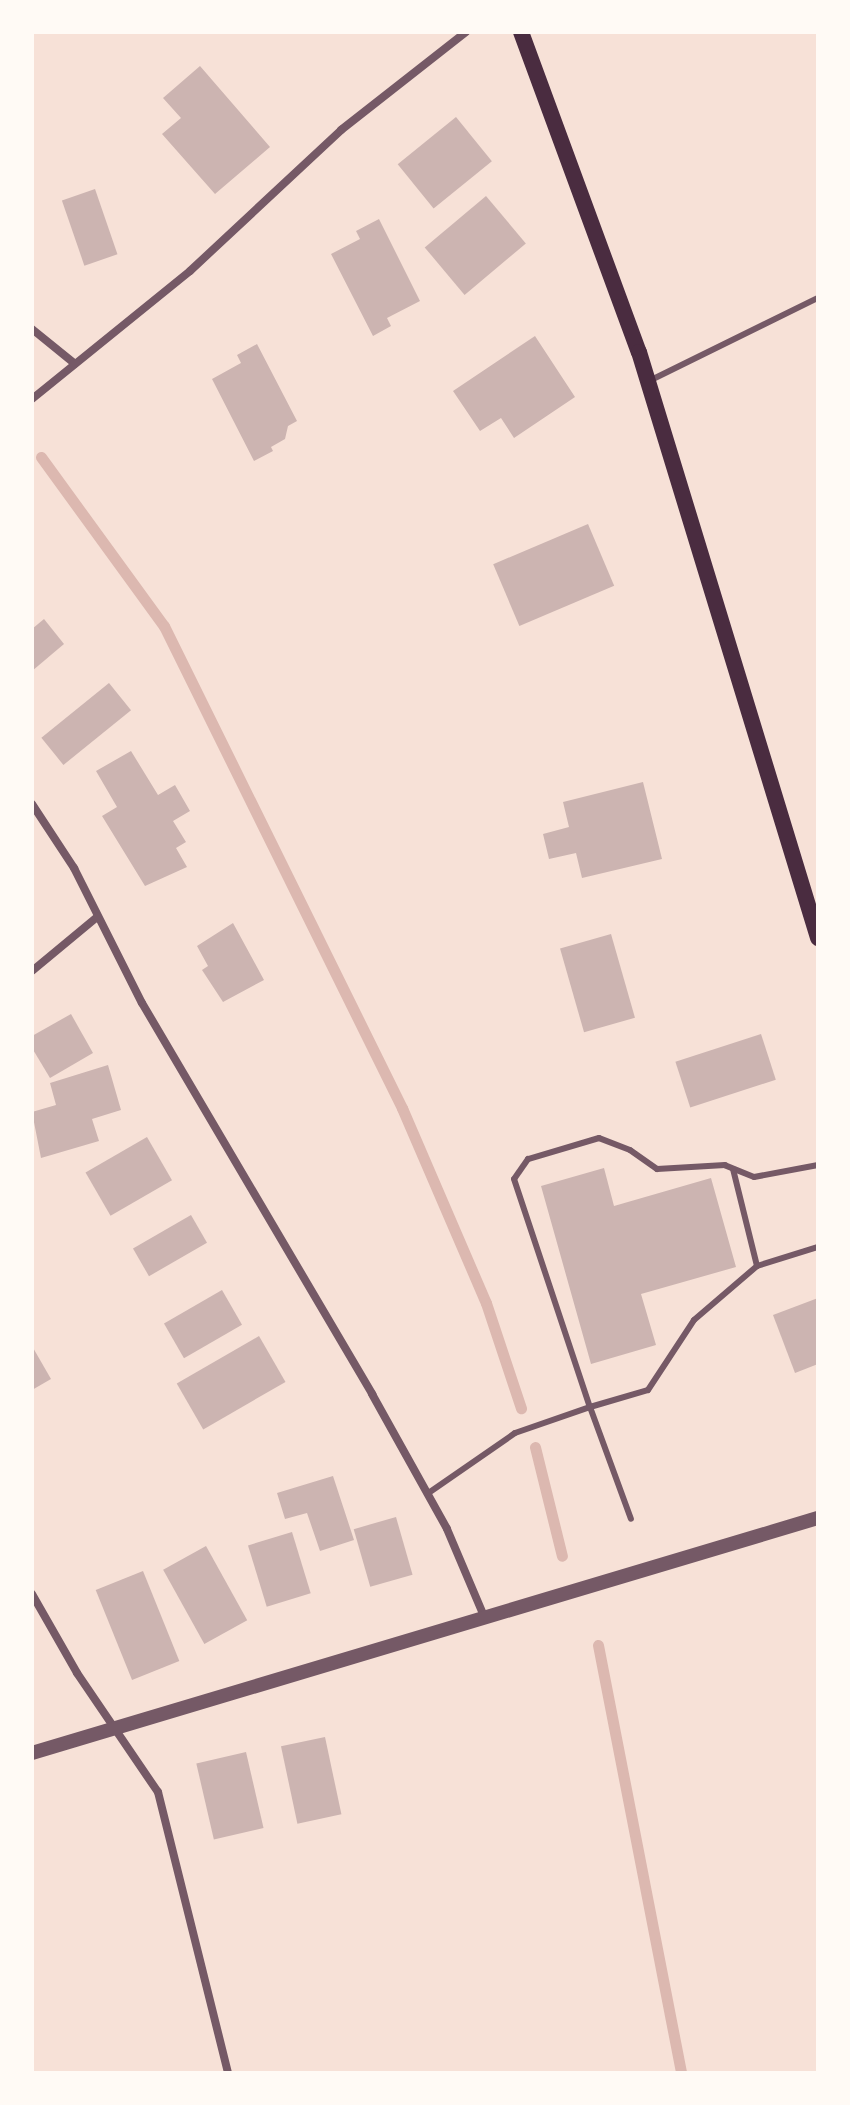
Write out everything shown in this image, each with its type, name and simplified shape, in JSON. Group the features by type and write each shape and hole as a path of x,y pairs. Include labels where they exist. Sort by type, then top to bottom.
{"main road":[{"path":"521,32 648,382 818,938"}],"street":[{"path":"32,399 190,271 341,130 466,32"},
{"path":"32,329 75,364"},
{"path":"32,804 74,868 97,917 427,1494 484,1616"},
{"path":"32,971 97,917"},
{"path":"32,1753 818,1518"},
{"path":"32,1594 158,1792 228,2073"}],"lane":[{"path":"648,382 818,298"},
{"path":"631,1519 514,1179 528,1159 599,1138 630,1150 657,1169 725,1165 754,1177 818,1165"},
{"path":"733,1169 757,1266"},
{"path":"427,1494 515,1433 648,1390 694,1320 757,1266 818,1247"}],"building":[{"path":"200,66 270,147 215,194 162,134 181,118 163,98"},
{"path":"456,117 492,161 434,208 398,164"},
{"path":"95,189 117,254 84,266 62,200"},
{"path":"486,196 526,243 465,295 425,247"},
{"path":"379,219 420,301 387,318 391,326 373,336 331,254 360,239 356,231"},
{"path":"535,336 575,397 514,438 501,418 480,431 453,391"},
{"path":"257,344 297,421 288,426 285,439 271,447 273,451 254,461 212,379 241,363 237,355"},
{"path":"588,524 614,586 519,626 493,564"},
{"path":"44,619 64,644 32,671 32,629"},
{"path":"109,683 131,710 63,765 41,738"},
{"path":"131,751 158,795 175,785 190,811 173,821 186,842 176,848 187,867 145,886 102,816 117,807 96,771"},
{"path":"643,782 662,859 582,878 576,853 549,859 543,834 569,827 563,802"},
{"path":"233,923 264,980 223,1002 202,970 208,966 197,946"},
{"path":"611,934 635,1018 584,1032 560,949"},
{"path":"71,1014 93,1053 50,1078 32,1048 32,1036"},
{"path":"761,1034 776,1080 690,1107 675,1062"},
{"path":"108,1065 121,1110 92,1119 99,1141 41,1158 32,1112 56,1105 50,1083"},
{"path":"147,1137 172,1180 111,1216 86,1172"},
{"path":"604,1168 614,1206 711,1178 736,1267 641,1294 656,1345 591,1364 541,1186"},
{"path":"191,1215 207,1243 149,1276 133,1248"},
{"path":"222,1290 242,1325 184,1358 164,1324"},
{"path":"818,1298 818,1364 795,1373 773,1315"},
{"path":"259,1336 286,1382 203,1429 177,1384"},
{"path":"32,1346 51,1379 32,1390"},
{"path":"333,1476 354,1540 320,1551 307,1513 285,1519 277,1493"},
{"path":"396,1517 413,1575 370,1587 354,1529"},
{"path":"292,1532 311,1593 267,1607 248,1545"},
{"path":"206,1546 247,1620 204,1644 163,1570"},
{"path":"143,1571 179,1661 132,1680 96,1590"},
{"path":"325,1737 341,1814 297,1824 281,1746"},
{"path":"246,1752 264,1828 214,1839 196,1763"}],"waterway":[{"path":"41,457 164,626 402,1108 486,1303 521,1408"},
{"path":"535,1447 562,1556"},
{"path":"598,1645 681,2073"}]}
